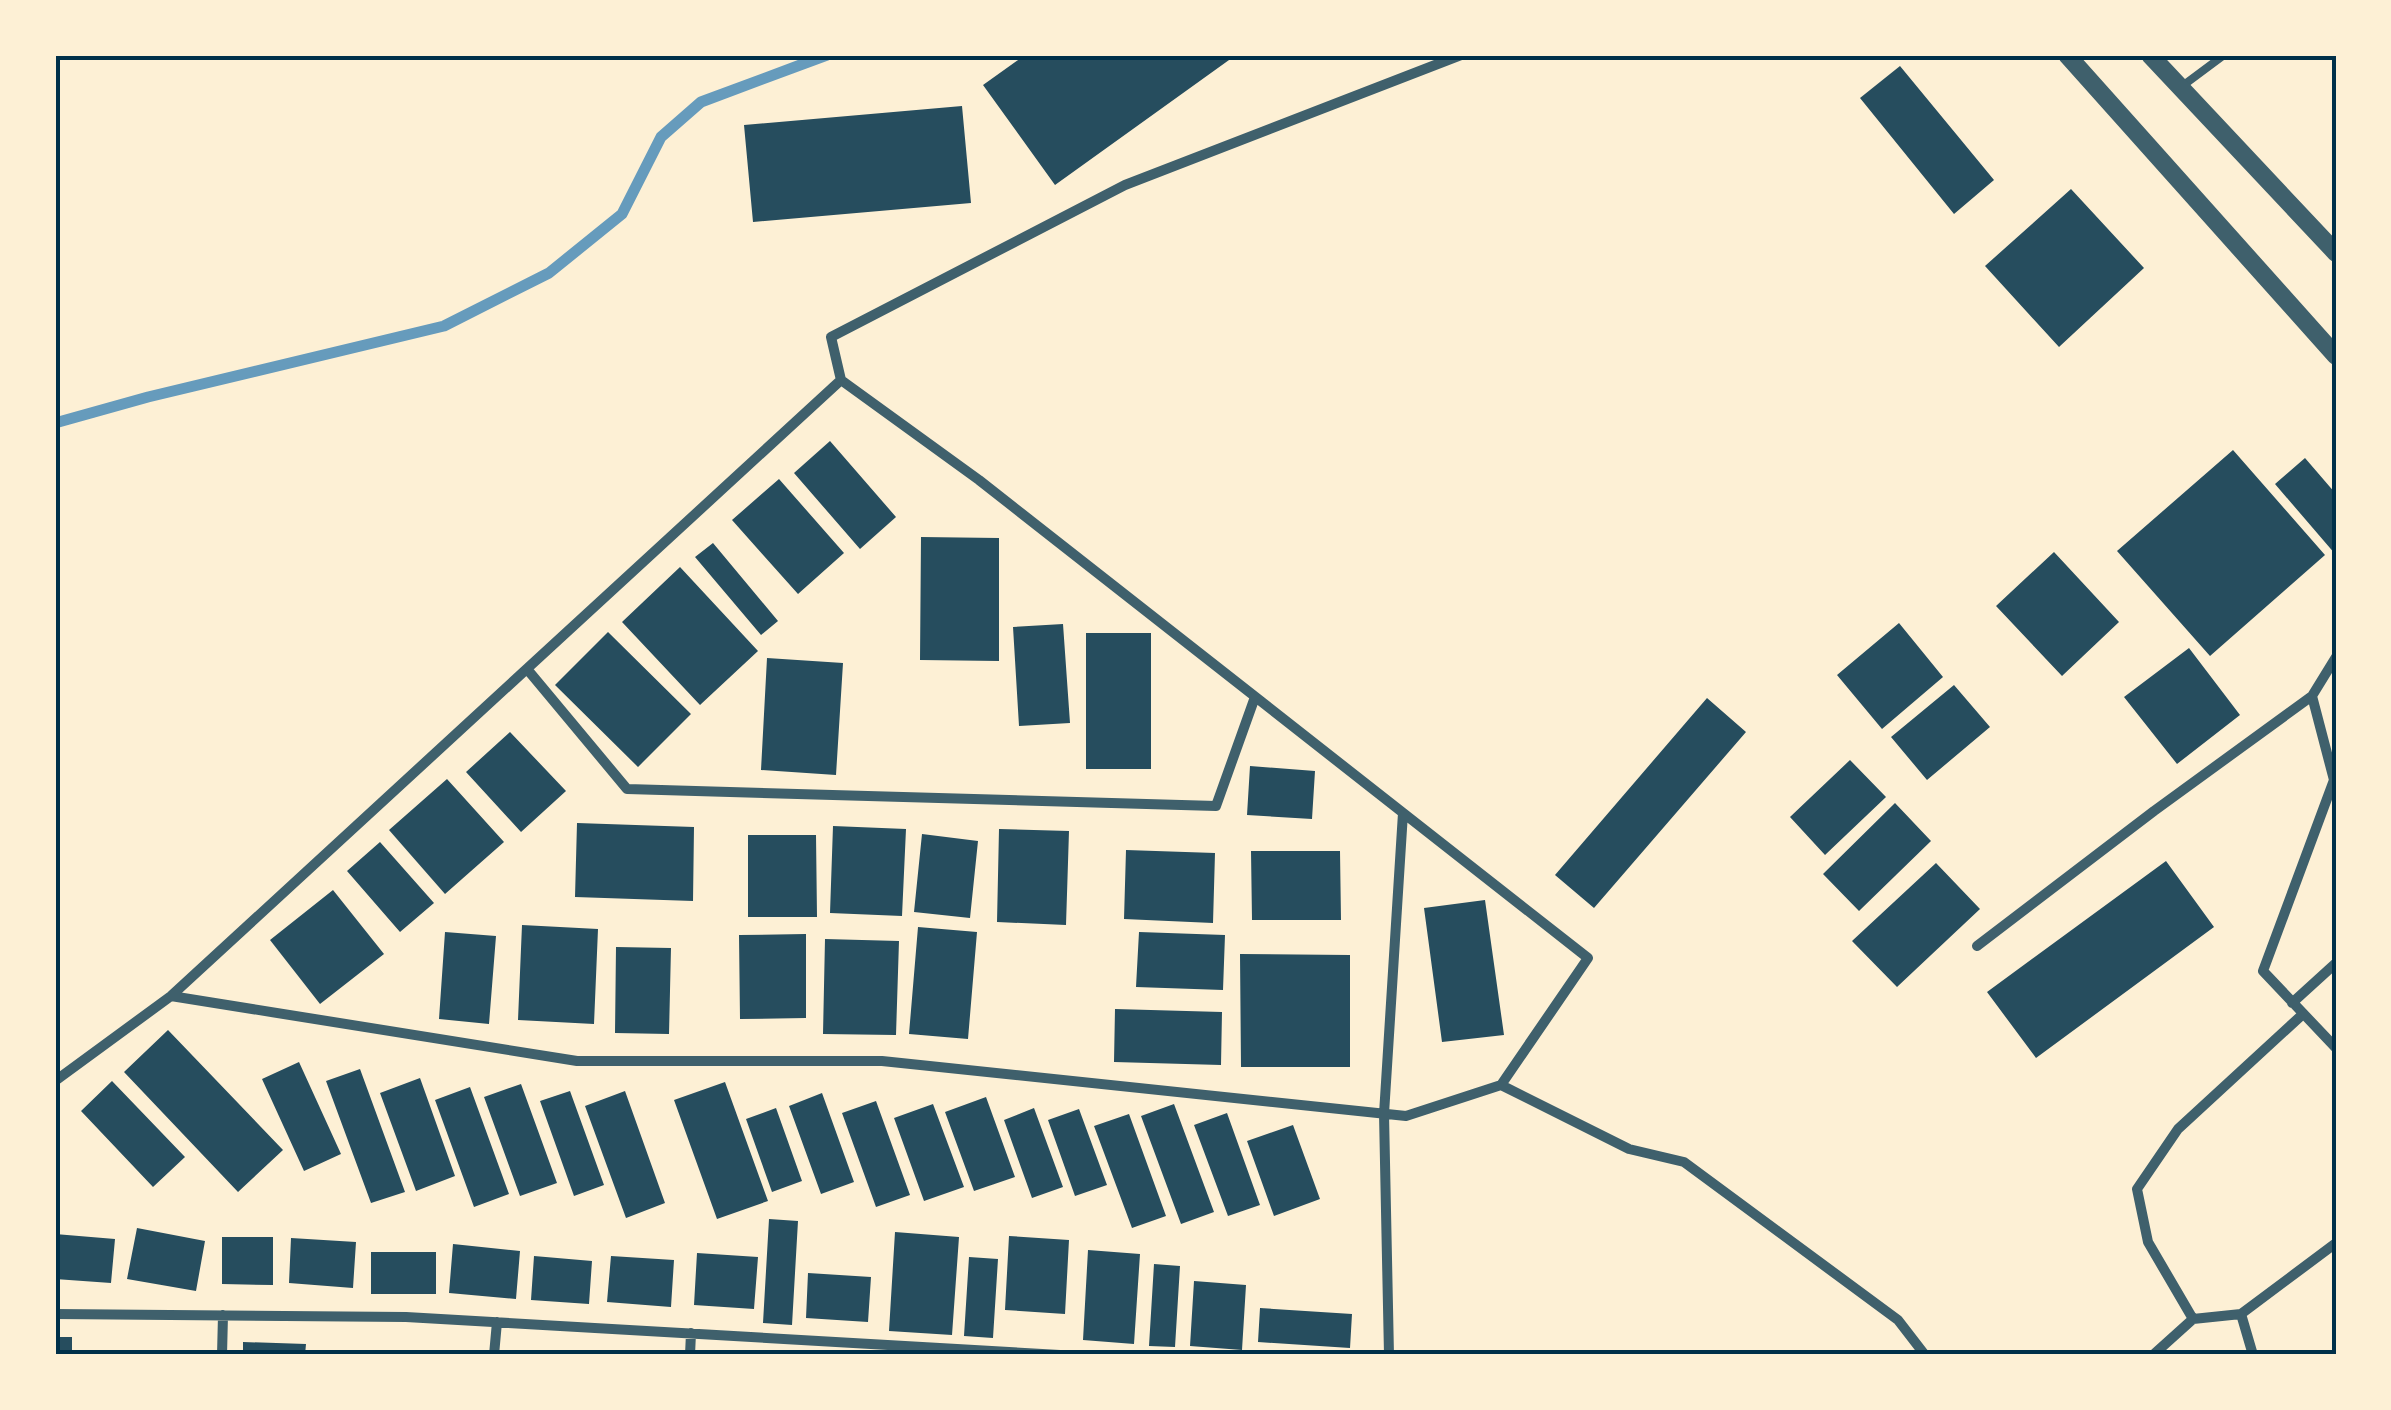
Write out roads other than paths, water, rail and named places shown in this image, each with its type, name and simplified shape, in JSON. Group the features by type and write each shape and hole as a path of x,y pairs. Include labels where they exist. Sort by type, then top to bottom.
{"street":[{"path":"171,996 578,1061 882,1061 1406,1116 1501,1085 1588,958 979,480 840,380 831,337 1125,185 1461,55"},
{"path":"2067,55 2336,356"},
{"path":"2150,55 2336,253"},
{"path":"55,1081 171,996 840,380"},
{"path":"1977,946 2312,696 2336,657"},
{"path":"527,669 627,788 1216,806 1255,697"},
{"path":"2312,696 2334,780 2264,971 2336,1048"},
{"path":"1389,1355 1384,1114 1403,813"},
{"path":"2292,1003 2336,963"},
{"path":"2193,1319 2148,1242 2137,1190 2178,1128 2303,1014"},
{"path":"1501,1085 1629,1148 1684,1162 1898,1320 1925,1355"},
{"path":"2153,1355 2193,1319 2241,1314 2334,1248"},
{"path":"55,1314 406,1317 884,1350 1060,1355"},
{"path":"2241,1314 2253,1355"},
{"path":"222,1355 224,1315"},
{"path":"494,1355 497,1322"},
{"path":"690,1355 691,1334"}],"lane":[{"path":"2181,87 2224,55"}],"waterway":[{"path":"55,423 444,326 549,273 622,214 661,137 701,102 827,55"}]}
